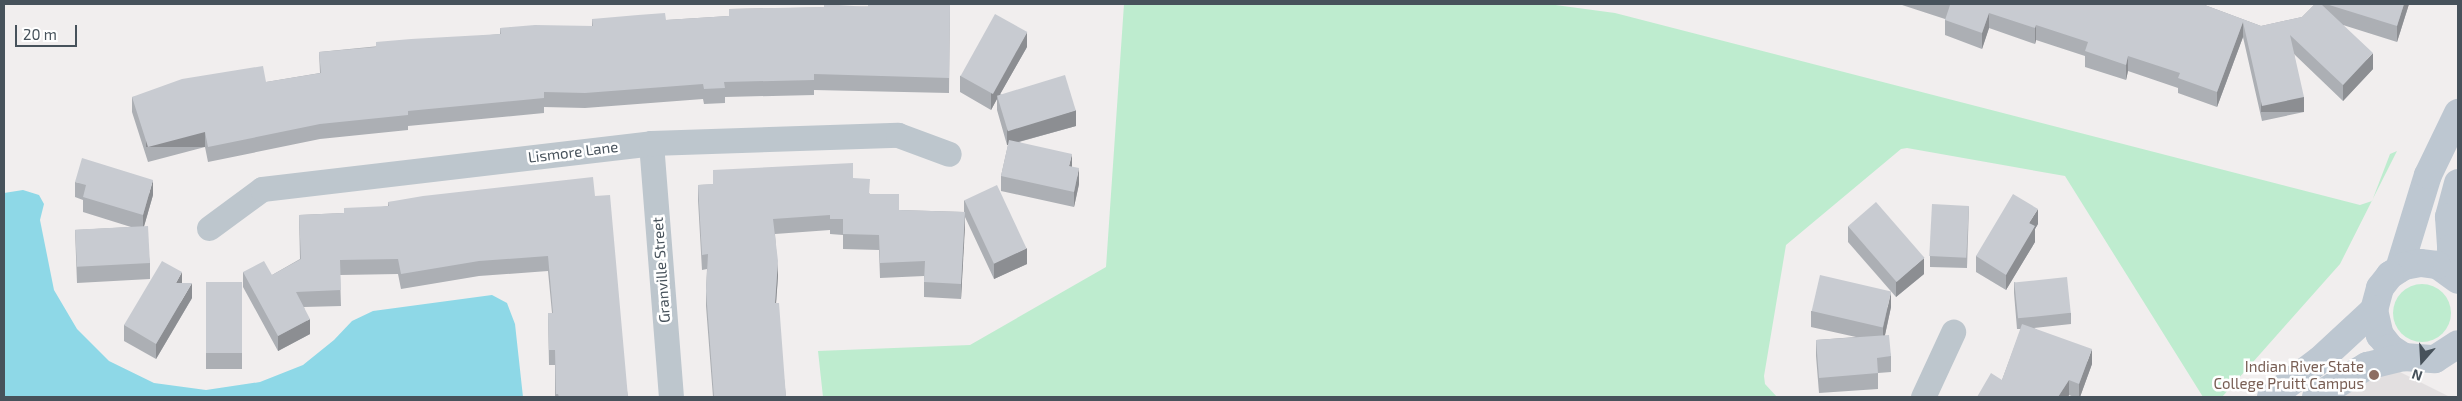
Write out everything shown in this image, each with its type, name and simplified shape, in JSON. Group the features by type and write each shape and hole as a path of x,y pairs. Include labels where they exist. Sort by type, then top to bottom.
{"street":[{"path":"2399,270 2428,175 2458,113"},
{"name":"Lismore Lane","path":"209,228 262,189 651,143 898,135 949,154"},
{"name":"Granville Street","path":"651,143 671,397"},
{"path":"2458,183 2449,217 2451,248 2458,272"},
{"path":"2458,280 2437,265 2420,263 2399,270 2380,288 2374,310 2380,335 2390,348 2404,356 2447,362 2458,344"},
{"path":"2271,397 2320,360 2374,310"},
{"path":"1923,397 1952,332"},
{"path":"2316,397 2367,366 2404,356"}],"shaded area":[{"name":"Indian River State College Pruitt Campus","path":"2362,353 2450,397 2323,397"}],"green space":[{"path":"1124,4 1548,4 1615,13 2360,205 2372,201 2340,264 2222,397 2203,397 2065,176 1907,148 1901,149 1786,245 1764,376 1765,384 1777,397 823,397 818,351 970,345 1106,267"},
{"path":"2397,151 2373,199 2390,154"},
{"path":"2416,284 2428,284 2443,292 2451,307 2451,319 2443,334 2428,342 2416,342 2401,334 2393,319 2393,307 2401,292"}],"water":[{"path":"23,190 39,195 44,204 40,220 54,290 77,329 109,361 154,383 206,390 260,382 303,365 334,340 352,321 373,311 492,295 507,303 515,324 523,397 4,397 4,193"}],"building":[{"path":"824,4 868,7 868,4 950,5 949,78 814,74 814,80 724,82 725,88 704,89 703,84 585,93 544,92 544,98 408,111 408,115 320,124 208,147 205,132 148,147 132,97 182,79 263,66 266,82 321,73 319,52 376,47 376,42 501,34 500,28 535,25 593,26 592,19 638,15 665,13 666,20 729,16 729,9 824,7"},
{"path":"1946,4 2202,4 2261,26 2302,17 2315,4 2321,4 2373,53 2343,85 2290,35 2304,97 2262,106 2243,22 2217,92 2178,78 2180,73 2128,56 2126,65 2085,51 2088,42 2036,25 2035,28 1989,13 1982,33 1945,20 1950,5"},
{"path":"2326,4 2404,4 2397,26"},
{"path":"995,14 1027,32 993,94 961,76"},
{"path":"1065,75 1076,110 1008,131 997,96"},
{"path":"1009,140 1072,154 1069,166 1079,168 1074,192 1001,176"},
{"path":"82,158 153,180 143,215 83,197 86,185 75,182"},
{"path":"853,163 853,178 870,179 869,194 899,194 899,210 965,212 961,284 924,282 925,261 880,263 879,235 843,234 843,219 830,219 830,215 773,219 778,261 775,303 779,303 786,397 714,397 706,291 708,254 702,255 698,185 713,184 713,170"},
{"path":"593,177 595,196 610,195 628,397 559,397 556,394 555,350 549,350 548,313 553,313 548,256 479,261 401,274 398,259 340,260 341,290 296,292 310,319 278,336 243,272 264,261 272,275 301,259 299,215 344,213 344,208 389,206 388,202 423,196"},
{"path":"997,185 1027,248 994,264 964,200"},
{"path":"2013,194 2038,209 2029,223 2035,226 2006,275 1976,256"},
{"path":"1876,202 1925,258 1897,282 1848,226"},
{"path":"1932,204 1969,206 1966,258 1929,256"},
{"path":"148,226 150,263 77,267 75,230"},
{"path":"162,261 182,272 176,283 192,283 156,344 124,325"},
{"path":"1820,275 1891,291 1883,327 1812,311"},
{"path":"2067,277 2071,313 2018,318 2014,283"},
{"path":"206,282 242,282 242,353 206,353"},
{"path":"2022,324 2092,349 2079,384 2069,380 2058,397 1977,397 1991,373 2002,380"},
{"path":"1889,335 1891,356 1877,358 1878,373 1819,378 1816,340"}],"place":[{"name":"Indian River State College Pruitt Campus","path":"2374,375"}]}
